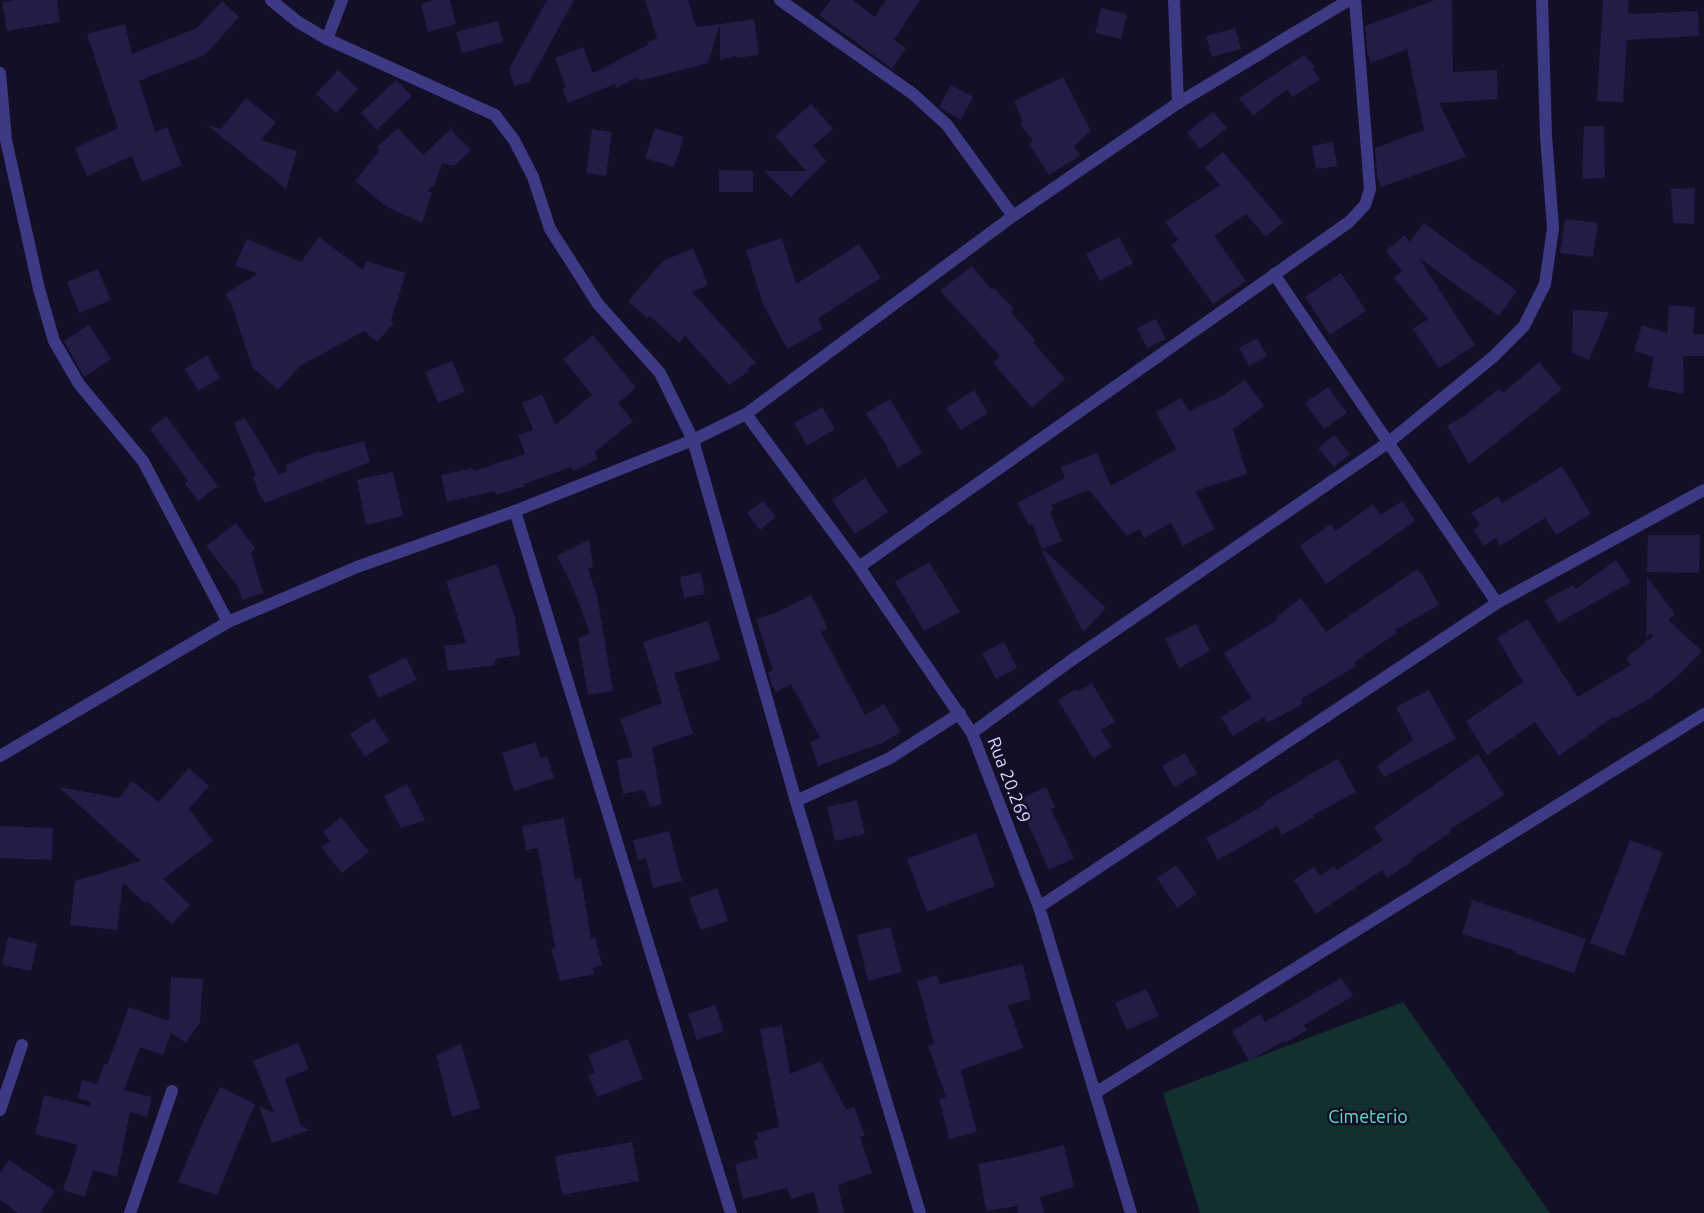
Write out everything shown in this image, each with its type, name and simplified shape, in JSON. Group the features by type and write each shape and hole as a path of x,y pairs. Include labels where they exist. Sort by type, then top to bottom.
{"street":[{"path":"271,0 298,22 328,39 495,115 514,140 533,177 550,228 598,304 660,373 680,409 693,440 796,801 920,1213"},
{"path":"328,39 342,0"},
{"path":"780,0 920,100 947,125 1013,216"},
{"path":"1174,0 1178,103"},
{"path":"0,756 228,622 357,567 515,511 693,440 746,414 1013,216 1178,103 1349,0"},
{"path":"860,567 1349,222 1365,205 1370,189 1356,0"},
{"path":"972,733 1068,662 1389,442 1493,357 1524,326 1545,284 1554,228 1546,136 1542,0"},
{"path":"0,73 6,140 39,289 54,341 79,384 143,461 228,622"},
{"path":"1274,274 1497,603"},
{"name":"Rua 20.269","path":"746,414 860,567 972,733 1039,907 1131,1213"},
{"path":"1039,907 1497,603 1704,490"},
{"path":"515,511 731,1213"},
{"path":"796,801 890,758 960,714"},
{"path":"1095,1093 1704,714"},
{"path":"0,1110 22,1045"},
{"path":"130,1213 172,1091"}],"green space":[{"name":"Cimeterio","path":"1403,1002 1550,1213 1200,1213 1163,1093"}],"building":[{"path":"15,0 57,0 60,22 7,31 2,2"},
{"path":"434,0 450,0 456,24 428,32 421,4"},
{"path":"547,0 574,0 529,82 514,86 509,69"},
{"path":"645,0 688,0 696,27 720,24 708,63 639,81 637,77 616,88 615,84 568,103 562,89 566,87 555,58 583,47 593,73 648,45 647,43 657,38"},
{"path":"831,0 853,0 875,17 886,0 920,0 894,40 906,48 892,69 819,15"},
{"path":"1435,0 1452,0 1453,72 1497,70 1498,99 1439,103 1466,157 1381,187 1377,175 1375,148 1424,130 1407,49 1371,63 1367,51 1365,26"},
{"path":"1603,0 1629,0 1628,14 1698,11 1699,36 1627,40 1623,102 1597,101"},
{"path":"222,1 239,17 205,55 148,77 146,76 147,78 139,81 155,132 167,127 182,165 142,182 132,156 87,176 75,148 118,128 87,34 125,24 132,54 197,28"},
{"path":"1101,8 1127,14 1121,39 1095,33"},
{"path":"754,19 759,55 736,58 736,56 720,60 720,24"},
{"path":"498,21 503,42 462,53 456,32"},
{"path":"1235,28 1241,49 1212,57 1206,36"},
{"path":"1304,55 1315,67 1313,69 1320,80 1292,97 1287,89 1253,116 1239,98"},
{"path":"338,70 358,89 336,113 316,94"},
{"path":"1063,77 1091,131 1074,146 1080,156 1049,175 1029,144 1033,141 1020,124 1023,122 1014,101"},
{"path":"396,80 412,96 377,130 361,113"},
{"path":"951,85 973,97 961,120 939,107"},
{"path":"246,98 276,122 261,140 297,151 286,189 207,125 221,129"},
{"path":"811,104 833,129 813,146 826,161 791,197 764,171 806,171 775,136"},
{"path":"1213,112 1227,128 1200,149 1187,132"},
{"path":"1584,126 1604,126 1605,178 1582,179"},
{"path":"453,127 452,131 471,150 454,166 442,163 435,184 427,191 432,193 422,223 387,207 355,181 380,150 377,147 398,128 423,155"},
{"path":"655,128 684,137 674,167 645,158"},
{"path":"592,129 612,132 606,176 586,173"},
{"path":"1333,142 1337,166 1316,169 1312,146"},
{"path":"1223,152 1283,222 1266,237 1246,214 1214,236 1246,281 1213,304 1171,245 1178,240 1165,222 1220,185 1205,167"},
{"path":"719,170 753,171 753,192 719,192"},
{"path":"1695,188 1694,224 1673,223 1671,189"},
{"path":"1565,219 1598,223 1593,257 1560,253"},
{"path":"1424,223 1517,291 1499,316 1419,258 1475,345 1439,368 1413,329 1428,319 1394,278 1402,271 1386,251 1405,235 1409,242"},
{"path":"319,237 363,270 366,261 406,273 391,320 394,323 377,342 364,331 300,366 278,390 252,367 232,306 225,294 257,274 235,265 247,239 301,262"},
{"path":"1119,237 1133,263 1100,281 1086,254"},
{"path":"782,238 796,284 859,244 881,278 818,318 823,329 787,349 763,304 746,250"},
{"path":"693,248 708,285 692,292 756,363 748,368 749,371 729,385 685,336 679,343 650,316 647,318 628,301 663,261"},
{"path":"972,266 992,290 994,288 1014,309 1011,312 1035,340 1033,342 1065,379 1032,408 993,363 1000,356 940,291"},
{"path":"98,269 111,300 79,313 67,282"},
{"path":"1341,273 1366,311 1330,335 1305,297"},
{"path":"1669,305 1695,307 1693,335 1704,334 1704,356 1683,356 1684,394 1648,387 1654,357 1634,351 1642,325 1667,333"},
{"path":"1573,310 1609,312 1589,360 1572,353"},
{"path":"1156,319 1166,339 1147,348 1137,328"},
{"path":"89,325 111,359 84,377 64,341"},
{"path":"593,335 636,388 618,403 633,421 595,452 598,459 573,471 571,467 524,484 525,486 496,495 495,491 447,502 441,475 473,468 474,471 525,454 518,435 533,430 522,403 542,394 555,425 592,395 563,359"},
{"path":"1257,338 1267,356 1249,366 1239,348"},
{"path":"207,355 220,378 198,391 185,369"},
{"path":"452,361 465,392 438,403 425,372"},
{"path":"1539,362 1562,389 1469,464 1447,426 1464,416 1499,389 1503,393"},
{"path":"1245,380 1264,406 1233,429 1247,474 1195,491 1215,529 1183,546 1171,523 1144,538 1139,529 1127,536 1089,490 1051,505 1054,510 1050,512 1062,541 1042,549 1032,524 1029,526 1017,503 1065,478 1061,467 1097,453 1111,486 1176,449 1156,412 1181,398 1189,411 1222,396"},
{"path":"1328,387 1347,413 1324,429 1305,403"},
{"path":"974,390 988,413 961,430 946,408"},
{"path":"890,399 922,453 898,468 866,413"},
{"path":"822,407 835,429 807,446 794,423"},
{"path":"166,416 218,486 198,501 185,483 188,481 150,429"},
{"path":"245,418 279,474 287,471 285,465 319,451 320,453 364,441 370,462 265,503 259,493 253,477 256,476 234,423"},
{"path":"1334,435 1350,454 1334,467 1318,448"},
{"path":"1562,466 1591,514 1556,535 1545,518 1500,546 1496,538 1484,546 1473,530 1480,525 1471,513 1498,496 1502,503"},
{"path":"393,472 403,516 366,525 357,480"},
{"path":"865,478 888,512 855,534 832,500"},
{"path":"763,501 776,517 760,530 747,513"},
{"path":"1403,501 1415,521 1326,584 1300,546 1331,524 1336,531 1373,504 1380,515"},
{"path":"236,523 255,548 251,552 263,593 242,600 238,587 206,546"},
{"path":"1648,535 1700,535 1699,573 1647,572"},
{"path":"589,540 593,567 588,569 597,595 613,691 588,695 578,638 590,633 573,588 557,556"},
{"path":"1044,550 1106,608 1083,632 1042,552"},
{"path":"1616,560 1631,582 1558,623 1545,600 1573,585 1576,589"},
{"path":"929,562 960,612 924,631 895,582"},
{"path":"497,564 515,618 520,655 495,659 495,665 448,671 444,646 466,643 446,581"},
{"path":"1417,569 1421,572 1439,605 1395,630 1397,633 1354,662 1356,666 1301,699 1303,704 1267,723 1264,717 1233,736 1221,717 1251,698 1224,653 1277,620 1276,617 1301,598 1326,632"},
{"path":"701,572 705,594 684,598 680,577"},
{"path":"1647,577 1675,614 1668,620 1702,651 1680,674 1652,697 1614,719 1613,717 1559,756 1535,722 1487,755 1466,721 1523,682 1497,638 1527,619 1578,697 1631,665 1626,658 1653,636 1651,633 1646,638"},
{"path":"811,595 828,628 821,632 865,715 884,704 901,732 883,743 818,766 810,742 820,738 791,684 776,692 771,684 768,673 773,670 756,619 775,613"},
{"path":"708,621 720,660 674,673 693,734 652,747 662,804 650,807 644,790 623,794 617,760 633,757 620,719 662,703 643,642"},
{"path":"1196,624 1210,651 1179,668 1165,639"},
{"path":"1004,642 1017,668 996,679 982,653"},
{"path":"406,657 417,680 378,698 368,676"},
{"path":"1092,683 1115,722 1101,730 1112,747 1093,758 1058,700 1076,689 1078,691"},
{"path":"1429,690 1456,739 1384,777 1377,766 1413,740 1396,707"},
{"path":"374,718 389,741 365,757 350,734"},
{"path":"535,742 541,758 547,756 554,778 514,791 502,753"},
{"path":"1185,753 1197,774 1174,787 1162,766"},
{"path":"1478,754 1504,795 1449,830 1451,832 1387,878 1382,870 1316,914 1294,880 1314,867 1320,876 1334,866 1337,870 1383,840 1374,827"},
{"path":"1338,759 1356,792 1313,815 1314,817 1282,835 1277,826 1218,860 1206,838 1264,805 1263,803 1303,778"},
{"path":"189,768 209,786 189,809 213,841 163,879 190,905 172,924 147,901 145,903 123,883 117,930 70,925 75,881 141,861 59,787 119,798 132,781 159,802"},
{"path":"407,784 425,820 401,828 384,796"},
{"path":"1046,787 1055,807 1051,809 1074,858 1049,870 1017,800"},
{"path":"857,800 865,834 835,841 827,807"},
{"path":"341,817 369,852 342,873 321,847 330,841 323,832"},
{"path":"564,818 575,879 581,878 591,938 595,937 602,965 592,968 595,974 560,981 551,949 555,948 538,848 526,850 522,826"},
{"path":"0,826 53,828 52,860 0,858"},
{"path":"669,831 682,881 653,888 646,858 638,860 633,840"},
{"path":"976,833 995,886 927,912 907,859"},
{"path":"1630,840 1663,852 1624,956 1590,943"},
{"path":"1176,865 1197,894 1177,908 1157,878"},
{"path":"717,888 728,921 701,930 689,898"},
{"path":"1472,900 1586,939 1574,973 1515,953 1516,951 1462,934"},
{"path":"890,927 902,972 868,981 857,935"},
{"path":"8,937 37,944 31,971 2,965"},
{"path":"1023,964 1031,999 1008,1005 1023,1048 961,1070 977,1132 949,1139 939,1099 946,1097 928,1046 934,1044 917,981 937,975 940,984"},
{"path":"171,977 203,979 200,1022 186,1043 171,1033 163,1055 140,1047 124,1090 152,1097 147,1117 130,1112 117,1177 93,1170 85,1197 63,1190 78,1145 35,1134 44,1095 89,1106 91,1102 78,1098 82,1080 97,1084 104,1064 107,1065 129,1007 169,1021"},
{"path":"1341,978 1353,996 1304,1025 1307,1030 1249,1061 1232,1031 1260,1014 1265,1022"},
{"path":"1146,989 1159,1016 1127,1030 1115,1003"},
{"path":"715,1005 724,1031 697,1040 688,1014"},
{"path":"782,1026 790,1074 821,1061 846,1110 854,1107 865,1135 860,1137 872,1173 838,1185 844,1213 819,1213 814,1192 791,1199 787,1188 743,1199 735,1164 758,1158 754,1140 759,1139 756,1133 779,1127 760,1029"},
{"path":"628,1039 643,1079 597,1097 588,1075 595,1073 588,1055"},
{"path":"298,1043 309,1069 285,1079 301,1126 309,1130 272,1143 259,1106 274,1113 253,1061"},
{"path":"461,1044 480,1108 452,1117 436,1055"},
{"path":"220,1087 255,1104 217,1195 178,1182"},
{"path":"632,1142 639,1181 562,1195 555,1156"},
{"path":"1064,1145 1074,1187 1040,1197 1044,1213 1018,1213 1017,1206 986,1211 978,1164"},
{"path":"9,1160 55,1191 40,1213 18,1213 0,1200 0,1173"}]}
